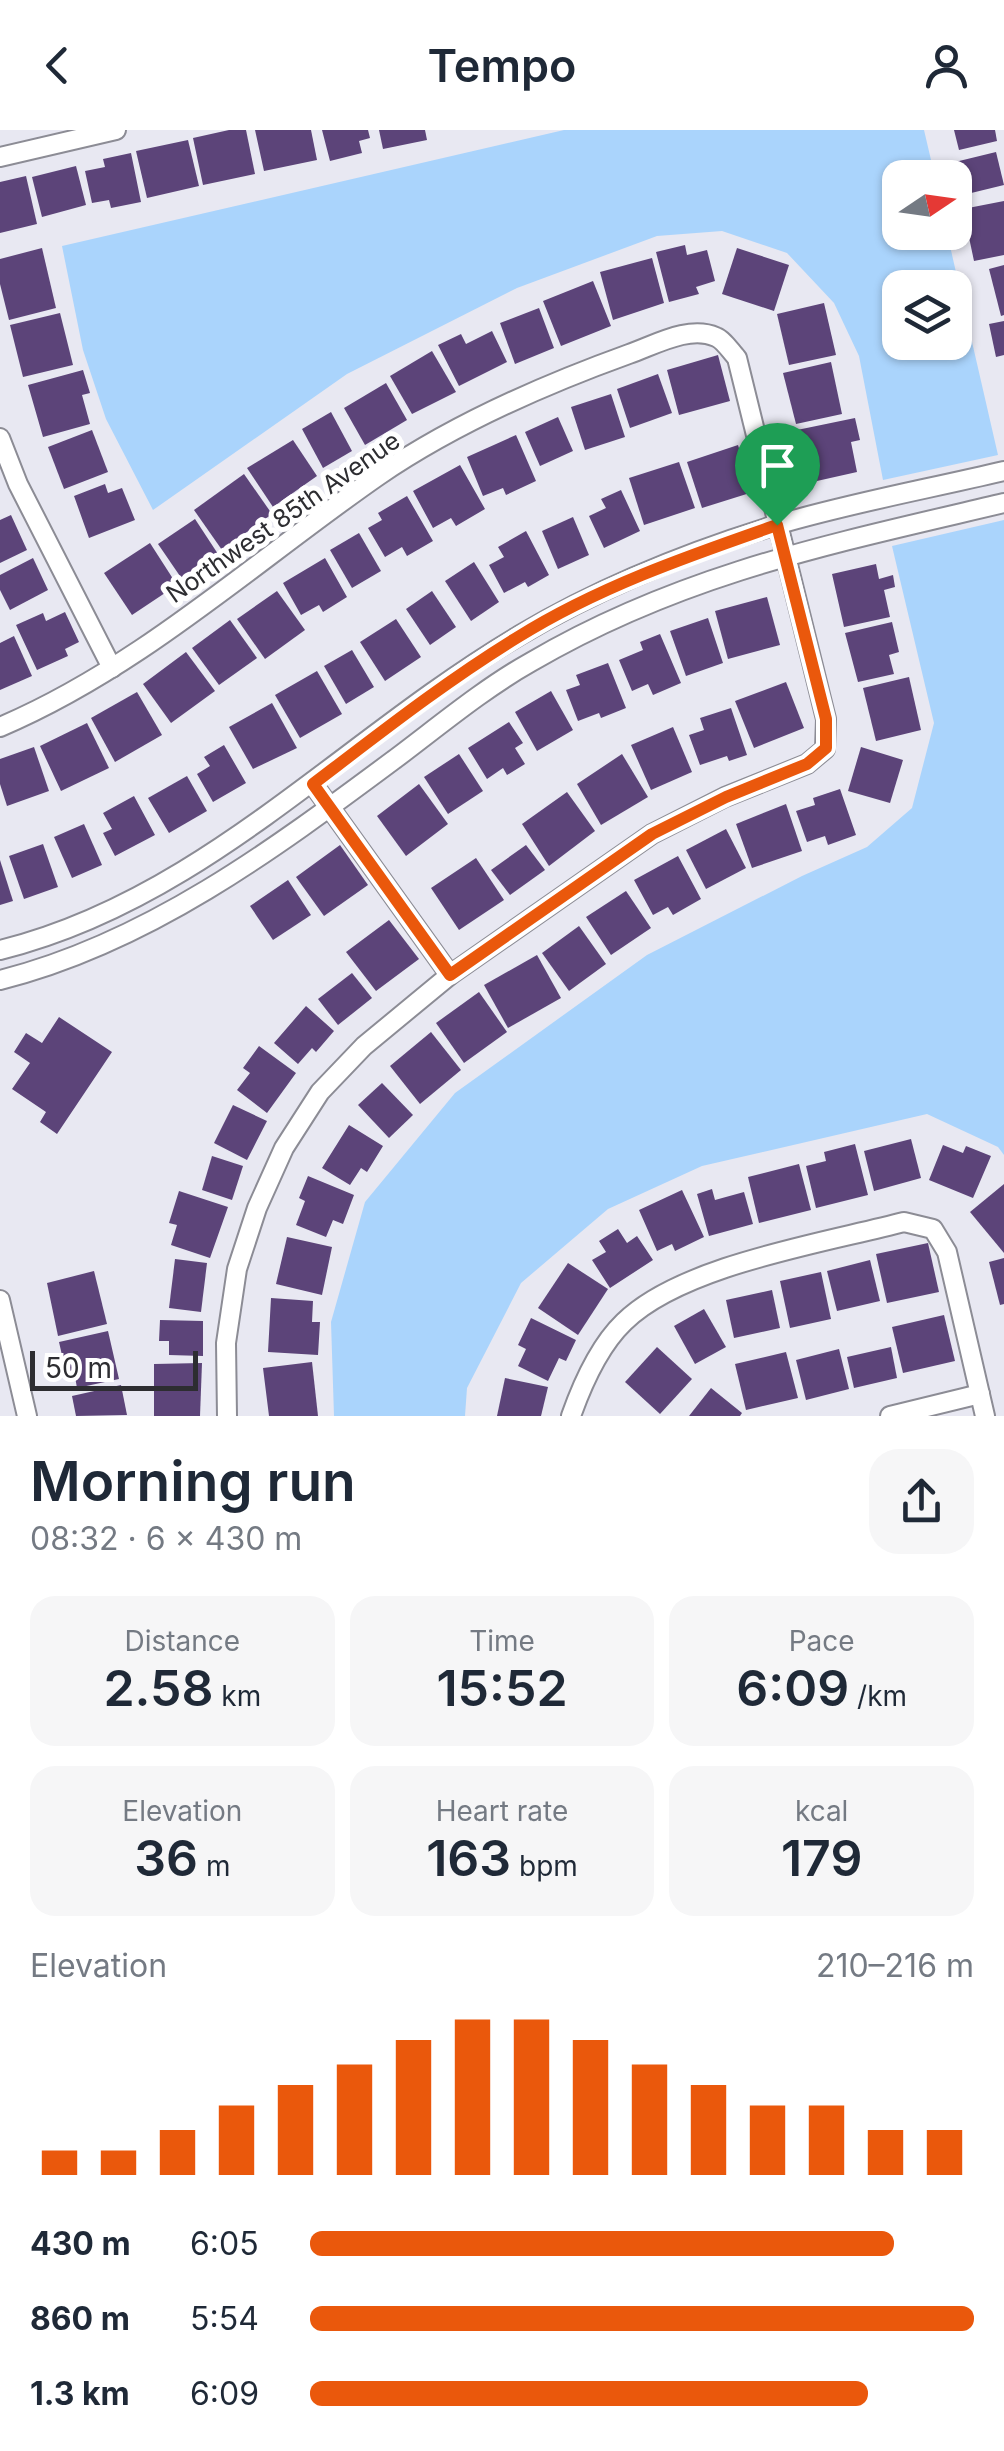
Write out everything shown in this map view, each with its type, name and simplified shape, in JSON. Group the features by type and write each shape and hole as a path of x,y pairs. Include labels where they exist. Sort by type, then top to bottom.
{"street":[{"path":"0,157 116,130"},
{"name":"Northwest 85th Avenue","path":"0,728 42,710 112,668 381,474 560,379 688,333 718,337 737,358 777,525"},
{"path":"0,438 18,484 112,668"},
{"path":"0,950 41,940 133,899 218,852 428,697 519,636 612,587 777,525 1004,471"},
{"path":"0,980 49,968 143,926 230,876 529,663 622,614 702,581 784,554 1004,502"},
{"path":"228,1416 226,1343 237,1269 257,1208 284,1148 320,1092 364,1046 450,975 652,834 726,797 807,764 826,748 826,719 777,525"},
{"path":"313,784 450,975"},
{"path":"571,1416 592,1368 623,1323 671,1288 723,1269 904,1222 933,1229 947,1252 985,1416"},
{"path":"0,1300 28,1416"},
{"path":"890,1416 980,1394"}],"water":[{"path":"564,130 924,130 931,160 882,160 882,250 951,250 956,270 882,270 882,360 972,360 972,342 998,455 883,480 859,356 834,303 787,253 722,231 657,236 517,288 347,374 153,510 106,419 83,350 62,246"},
{"path":"1004,520 1004,1155 998,1147 927,1114 702,1166 608,1209 521,1283 467,1388 465,1416 334,1416 331,1322 365,1202 455,1093 647,955 867,847 912,808 934,723 892,546"}],"building":[{"path":"246,130 255,174 203,185 193,138"},
{"path":"255,130 311,130 317,160 264,171"},
{"path":"322,130 368,130 370,138 359,141 362,153 330,161"},
{"path":"379,130 425,130 427,140 383,149"},
{"path":"954,130 995,130 997,141 959,150"},
{"path":"188,140 199,186 147,198 136,151"},
{"path":"996,152 1004,185 972,193 972,160 963,160"},
{"path":"131,153 141,202 111,208 109,200 92,203 85,171 105,167 103,159"},
{"path":"76,166 86,205 42,217 32,177"},
{"path":"26,176 37,224 0,233 0,182"},
{"path":"1004,201 1004,255 974,261 972,207"},
{"path":"685,245 687,255 707,250 715,281 696,287 699,294 669,302 656,252"},
{"path":"42,248 56,308 9,320 0,284 0,259"},
{"path":"737,248 789,265 774,311 722,294"},
{"path":"652,258 664,303 613,320 600,272"},
{"path":"1004,265 1004,315 1001,316 989,269"},
{"path":"593,281 611,326 561,346 543,301"},
{"path":"824,303 836,355 789,365 777,314"},
{"path":"539,308 554,348 515,364 500,323"},
{"path":"60,313 73,365 23,377 10,325"},
{"path":"1004,321 1004,355 996,357 989,324"},
{"path":"492,331 507,362 459,386 438,345 461,334 466,344"},
{"path":"432,351 456,392 412,414 390,376"},
{"path":"718,355 730,401 679,415 667,370"},
{"path":"831,362 842,414 796,424 783,373"},
{"path":"83,370 90,393 82,395 90,424 43,437 28,385"},
{"path":"658,374 672,413 630,428 617,389"},
{"path":"386,383 407,420 365,445 344,408"},
{"path":"611,394 625,437 585,450 571,407"},
{"path":"331,412 352,451 323,468 302,429"},
{"path":"558,417 573,451 540,466 525,432"},
{"path":"855,418 860,440 851,442 857,472 808,483 797,430"},
{"path":"92,430 108,472 64,489 48,447"},
{"path":"516,435 536,481 506,495 503,488 483,496 467,457"},
{"path":"293,440 317,476 273,507 247,468"},
{"path":"738,445 753,492 702,508 687,462"},
{"path":"679,462 695,508 644,525 629,478"},
{"path":"460,465 485,509 456,526 451,518 433,528 413,491"},
{"path":"244,474 272,514 222,550 194,510"},
{"path":"105,484 108,493 122,488 135,520 89,538 74,496"},
{"path":"621,490 640,531 604,548 589,516 606,508 601,499"},
{"path":"407,496 433,541 407,556 402,547 385,557 368,528 382,520 378,513"},
{"path":"11,515 27,550 0,563 0,520"},
{"path":"573,517 589,555 558,569 542,531"},
{"path":"195,519 218,554 182,579 158,544"},
{"path":"526,531 549,575 528,587 525,582 504,593 489,565 504,557 498,547"},
{"path":"359,533 381,571 352,588 330,550"},
{"path":"150,543 177,585 132,615 104,573"},
{"path":"33,558 48,590 10,610 0,590 0,575"},
{"path":"325,558 347,597 323,612 319,605 301,615 283,583"},
{"path":"474,562 499,602 471,621 445,581"},
{"path":"876,564 879,579 893,575 895,587 884,590 890,617 844,627 832,574"},
{"path":"277,591 305,630 265,659 237,619"},
{"path":"432,591 456,627 430,645 406,609"},
{"path":"767,597 780,645 728,659 715,611"},
{"path":"65,612 79,642 65,649 68,656 37,670 16,625 43,613 46,621"},
{"path":"708,618 723,663 686,676 670,631"},
{"path":"396,619 421,657 385,681 360,642"},
{"path":"230,620 257,658 219,685 192,648"},
{"path":"892,622 899,652 889,655 894,674 858,682 845,633"},
{"path":"660,634 681,683 653,695 648,684 632,691 619,660 643,650 640,642"},
{"path":"14,636 32,676 0,690 0,643"},
{"path":"352,650 374,687 346,704 324,666"},
{"path":"186,652 215,691 171,723 143,684"},
{"path":"608,663 626,708 601,718 599,713 578,721 566,690 580,685 576,675"},
{"path":"317,671 342,714 300,738 275,695"},
{"path":"909,677 921,730 876,741 863,688"},
{"path":"786,682 804,728 754,748 735,701"},
{"path":"551,691 573,730 537,751 515,712"},
{"path":"137,692 162,735 115,762 91,718"},
{"path":"272,703 297,748 253,769 229,727"},
{"path":"731,708 747,755 729,761 727,756 700,765 689,735 704,730 700,718"},
{"path":"509,722 523,743 515,748 525,764 507,775 503,768 487,779 468,748"},
{"path":"87,723 109,768 61,791 40,746"},
{"path":"673,727 692,772 651,790 631,745"},
{"path":"224,745 246,783 213,802 197,774 210,766 204,757"},
{"path":"34,747 49,791 7,806 0,784 0,759"},
{"path":"861,747 903,760 890,803 848,791"},
{"path":"459,754 483,791 448,814 424,777"},
{"path":"622,754 648,797 601,825 577,784"},
{"path":"187,776 207,811 169,833 148,798"},
{"path":"419,784 448,824 406,856 377,816"},
{"path":"840,789 856,835 828,845 825,836 807,842 796,811 815,805 813,798"},
{"path":"567,792 595,831 549,866 522,824"},
{"path":"134,796 155,835 115,856 103,833 112,829 103,813"},
{"path":"786,804 802,851 752,868 736,824"},
{"path":"84,824 102,865 72,878 54,837"},
{"path":"726,829 746,868 706,889 686,850"},
{"path":"43,844 58,887 24,899 9,856"},
{"path":"340,845 368,885 324,916 296,877"},
{"path":"526,845 545,870 510,895 491,870"},
{"path":"678,856 701,899 673,915 668,907 653,915 634,880"},
{"path":"476,858 504,900 459,930 431,888"},
{"path":"0,860 13,901 0,905"},
{"path":"288,880 311,915 273,940 250,906"},
{"path":"626,891 651,928 611,955 586,917"},
{"path":"389,920 419,959 376,991 346,952"},
{"path":"579,926 606,964 569,991 542,953"},
{"path":"537,955 561,998 508,1028 484,985"},
{"path":"352,973 372,998 338,1025 318,999"},
{"path":"479,992 507,1032 464,1063 436,1023"},
{"path":"306,1006 334,1031 316,1052 312,1048 298,1064 274,1043"},
{"path":"59,1017 112,1052 57,1134 40,1122 46,1112 12,1089 30,1063 14,1052 26,1033 42,1043"},
{"path":"431,1032 461,1070 420,1104 390,1066"},
{"path":"259,1046 296,1073 267,1113 237,1090 250,1073 243,1068"},
{"path":"382,1083 413,1115 389,1138 358,1105"},
{"path":"233,1105 267,1121 247,1160 214,1143"},
{"path":"349,1125 383,1146 367,1172 361,1168 350,1185 322,1168"},
{"path":"911,1139 921,1178 874,1191 864,1151"},
{"path":"855,1144 868,1195 816,1208 806,1166 826,1161 824,1152"},
{"path":"943,1145 963,1153 966,1146 991,1156 973,1198 929,1180"},
{"path":"212,1156 243,1166 232,1200 202,1190"},
{"path":"799,1164 811,1210 759,1223 748,1177"},
{"path":"308,1176 354,1195 343,1224 333,1220 326,1237 296,1225 305,1201 299,1198"},
{"path":"1004,1184 1004,1253 970,1212"},
{"path":"712,1189 715,1200 744,1192 753,1224 709,1236 697,1194"},
{"path":"682,1190 704,1237 675,1251 672,1244 657,1251 639,1210"},
{"path":"179,1191 228,1207 210,1258 171,1245 177,1225 169,1223"},
{"path":"618,1229 627,1243 637,1236 653,1260 610,1288 592,1260 606,1252 599,1241"},
{"path":"287,1237 332,1247 322,1295 276,1284"},
{"path":"928,1243 939,1292 887,1303 876,1254"},
{"path":"1004,1258 1004,1304 1000,1305 989,1262"},
{"path":"175,1259 207,1263 201,1312 169,1308"},
{"path":"870,1260 880,1301 837,1311 827,1271"},
{"path":"568,1263 608,1289 578,1335 538,1308"},
{"path":"94,1271 107,1324 58,1336 47,1283"},
{"path":"821,1272 831,1319 790,1328 780,1281"},
{"path":"772,1290 780,1328 734,1338 726,1300"},
{"path":"271,1298 313,1301 312,1322 320,1322 318,1355 268,1352"},
{"path":"704,1309 726,1347 695,1364 674,1326"},
{"path":"944,1315 955,1361 903,1373 892,1327"},
{"path":"531,1318 576,1340 566,1361 559,1358 548,1381 518,1366 526,1349 518,1345"},
{"path":"160,1320 203,1321 203,1356 169,1355 169,1341 159,1341"},
{"path":"108,1331 119,1379 77,1388 74,1371 66,1373 59,1342"},
{"path":"657,1347 692,1379 660,1414 625,1382"},
{"path":"891,1347 897,1378 854,1388 847,1357"},
{"path":"839,1349 849,1389 806,1400 796,1360"},
{"path":"786,1352 798,1398 746,1410 735,1364"},
{"path":"312,1362 318,1416 269,1416 263,1368"},
{"path":"202,1363 200,1416 154,1416 154,1364"},
{"path":"505,1378 548,1387 541,1416 497,1416"},
{"path":"121,1385 127,1415 76,1416 72,1396"},
{"path":"711,1388 742,1413 740,1416 689,1416"}],"route":[{"path":"777,525 826,719 826,748 807,764 726,797 652,834 450,975 313,784 428,697 519,636 612,587 777,525"}]}
